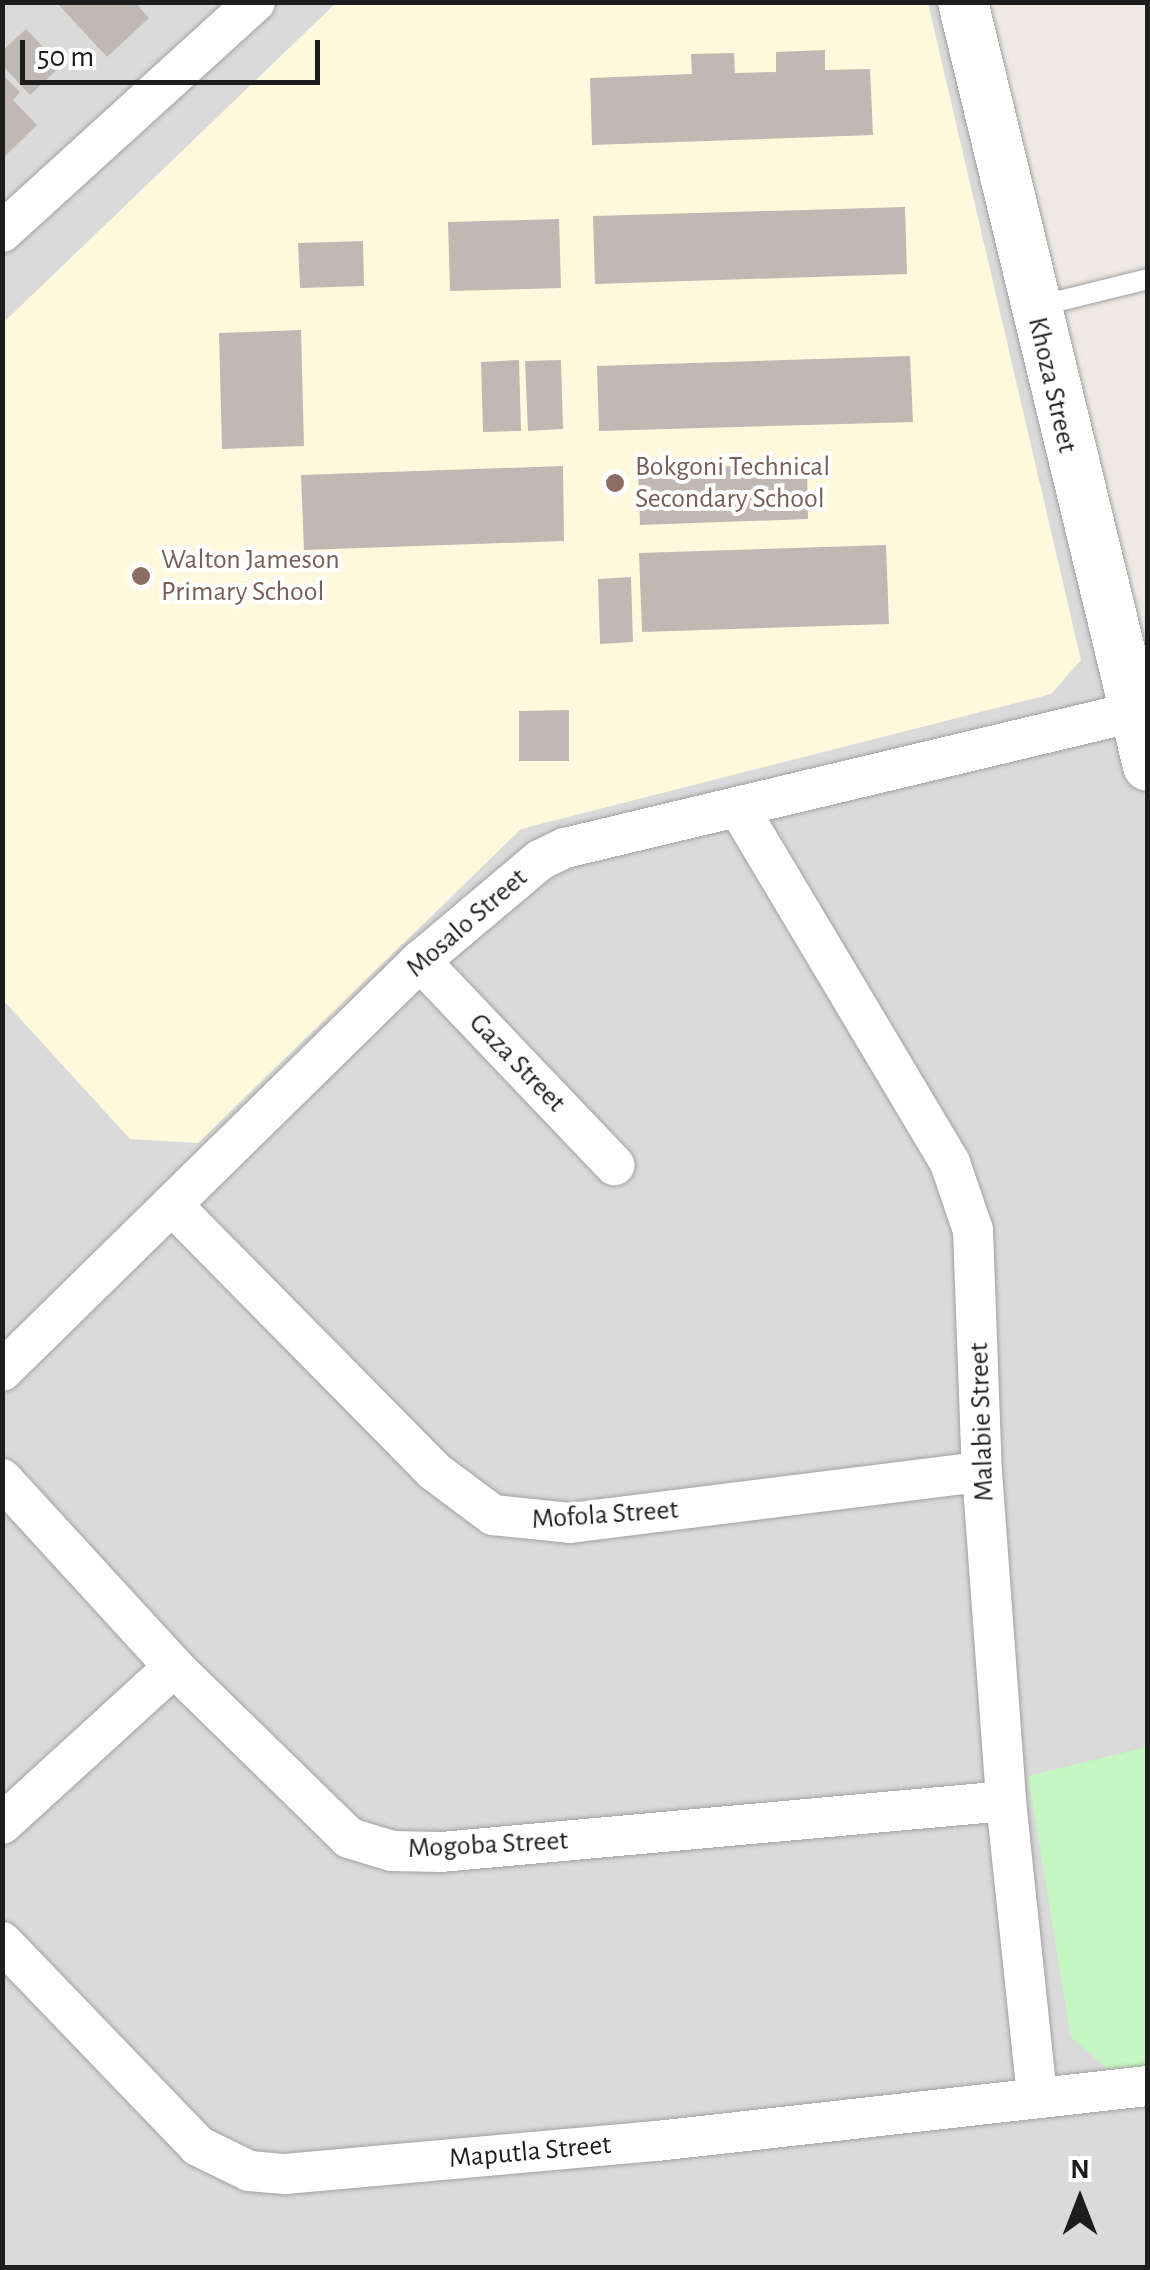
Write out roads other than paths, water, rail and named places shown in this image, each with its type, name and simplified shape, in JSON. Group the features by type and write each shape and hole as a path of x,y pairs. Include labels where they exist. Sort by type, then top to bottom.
{"street":[{"path":"2,232 255,2"},
{"name":"Khoza Street","path":"963,2 1130,713 1148,766"},
{"name":"Mosalo Street","path":"2,1371 420,961 522,872 565,848 1130,713"},
{"name":"Malabie Street","path":"738,807 963,1192 977,1272 982,1472 1006,1801 1037,2097"},
{"name":"Gaza Street","path":"420,961 614,1164"},
{"name":"Mofola Street","path":"172,1205 434,1471 493,1515 570,1523 982,1472"},
{"name":"Mogoba Street","path":"2,1479 174,1667 319,1814 350,1838 392,1850 441,1852 1006,1801"},
{"path":"2,1824 174,1667"},
{"name":"Maputla Street","path":"2,1942 198,2146 249,2171 285,2174 618,2144 1148,2086"}],"lane":[{"path":"1033,307 1148,279"}],"place":[{"name":"Bokgoni Technical Secondary School","path":"615,483"},
{"name":"Walton Jameson Primary School","path":"141,576"}]}
